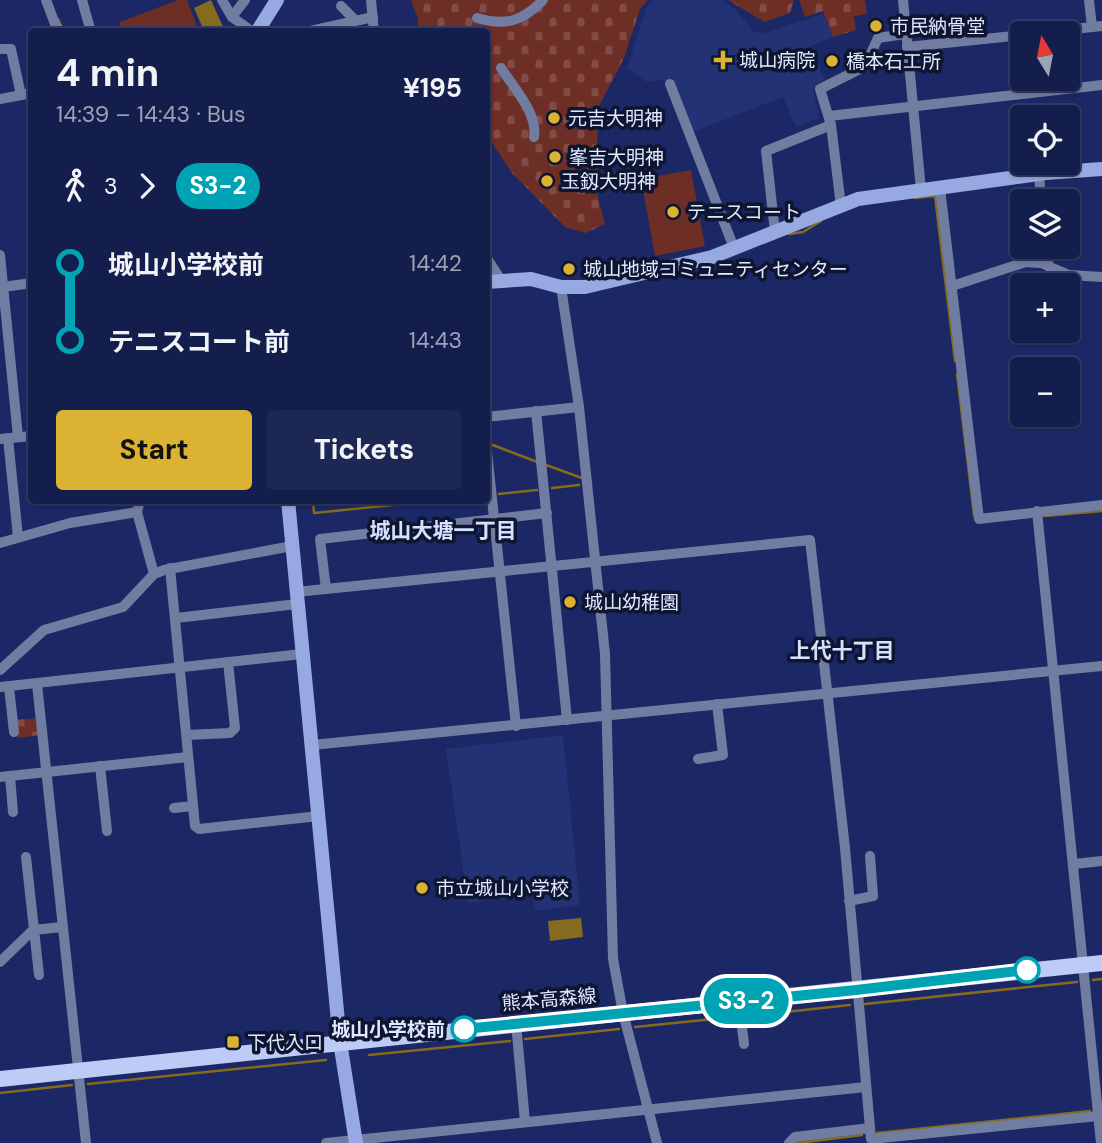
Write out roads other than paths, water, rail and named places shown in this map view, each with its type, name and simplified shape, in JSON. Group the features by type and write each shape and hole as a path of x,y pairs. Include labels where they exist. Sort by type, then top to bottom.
{"main road":[{"name":"熊本高森線","path":"0,1079 1102,962"}],"street":[{"path":"46,0 56,28"},
{"path":"82,0 90,28"},
{"path":"222,0 232,17 249,28"},
{"path":"232,17 245,0"},
{"path":"258,28 277,0"},
{"path":"371,0 374,28"},
{"path":"477,18 498,24 515,20 543,0"},
{"path":"903,0 920,190"},
{"path":"1089,0 1097,27"},
{"path":"341,6 354,19"},
{"path":"331,28 354,19 373,17"},
{"path":"841,205 830,120 820,89 860,69 867,62 878,38 905,34"},
{"path":"907,47 1010,36"},
{"path":"0,49 11,49 27,94 0,99"},
{"path":"500,68 536,126 534,137"},
{"path":"670,84 734,248"},
{"path":"775,232 766,151 830,120 913,105 1102,85"},
{"path":"1080,171 1102,169"},
{"path":"494,281 531,279 561,287 585,287 712,257 858,199 1032,175"},
{"path":"940,188 978,519 1102,505"},
{"path":"0,255 9,438 18,537"},
{"path":"1047,259 1049,267"},
{"path":"952,286 1035,261 1069,275 1102,277"},
{"path":"3,287 28,284"},
{"path":"561,287 579,407 605,654 613,959 623,1013 657,1143"},
{"path":"490,416 579,407"},
{"path":"536,411 567,720"},
{"path":"9,438 28,436"},
{"path":"490,477 516,726"},
{"path":"139,504 137,512 154,574"},
{"path":"288,504 340,1042 356,1142"},
{"path":"1037,511 1101,1143"},
{"path":"0,543 70,523 137,512"},
{"path":"326,589 320,539 547,513"},
{"path":"176,618 297,598 326,589 810,540 872,1139 1098,1116"},
{"path":"0,670 44,630 123,607 154,574 170,568 292,546"},
{"path":"170,568 195,827 199,829 319,816"},
{"path":"14,732 5,687 302,654"},
{"path":"187,735 230,733 235,728 228,662"},
{"path":"312,745 1102,666"},
{"path":"37,684 86,1143"},
{"path":"698,759 723,755 717,704"},
{"path":"13,811 5,776 188,757"},
{"path":"100,766 107,831"},
{"path":"174,808 193,806"},
{"path":"849,901 873,897 870,856"},
{"path":"26,857 39,975"},
{"path":"1074,863 1102,861"},
{"path":"0,962 33,930 62,927"},
{"path":"739,1002 744,1044"},
{"path":"516,1023 525,1122"},
{"path":"326,1143 866,1087"},
{"path":"789,1143 795,1137 870,1128"}],"waterway":[{"path":"58,19 62,28"},
{"path":"915,198 935,196 955,361"},
{"path":"789,234 803,232 821,221"},
{"path":"957,374 974,515"},
{"path":"490,444 540,463"},
{"path":"546,465 582,478"},
{"path":"552,488 579,485"},
{"path":"499,494 537,490"},
{"path":"313,504 314,513 403,504"},
{"path":"1045,516 1102,511"},
{"path":"1093,980 1102,979"},
{"path":"865,1004 1077,982"},
{"path":"748,1016 850,1005"},
{"path":"635,1027 733,1017"},
{"path":"525,1039 619,1029"},
{"path":"369,1055 510,1041"},
{"path":"88,1084 326,1060"},
{"path":"0,1093 72,1085"},
{"path":"877,1133 1090,1111"},
{"path":"798,1143 862,1135"}],"place":[{"name":"市民納骨堂","path":"876,26"},
{"name":"城山病院","path":"723,60"},
{"name":"橋本石工所","path":"832,61"},
{"name":"元吉大明神","path":"554,118"},
{"name":"峯吉大明神","path":"555,157"},
{"name":"玉釼大明神","path":"547,181"},
{"name":"テニスコート","path":"673,212"},
{"name":"城山地域コミュニティセンター","path":"569,269"},
{"name":"城山幼稚園","path":"570,602"},
{"name":"市立城山小学校","path":"422,888"},
{"name":"城山小学校前","path":"464,1029"},
{"name":"下代入口","path":"233,1042"}],"district":[{"name":"城山大塘一丁目","path":"443,531"},
{"name":"上代十丁目","path":"842,651"}]}
